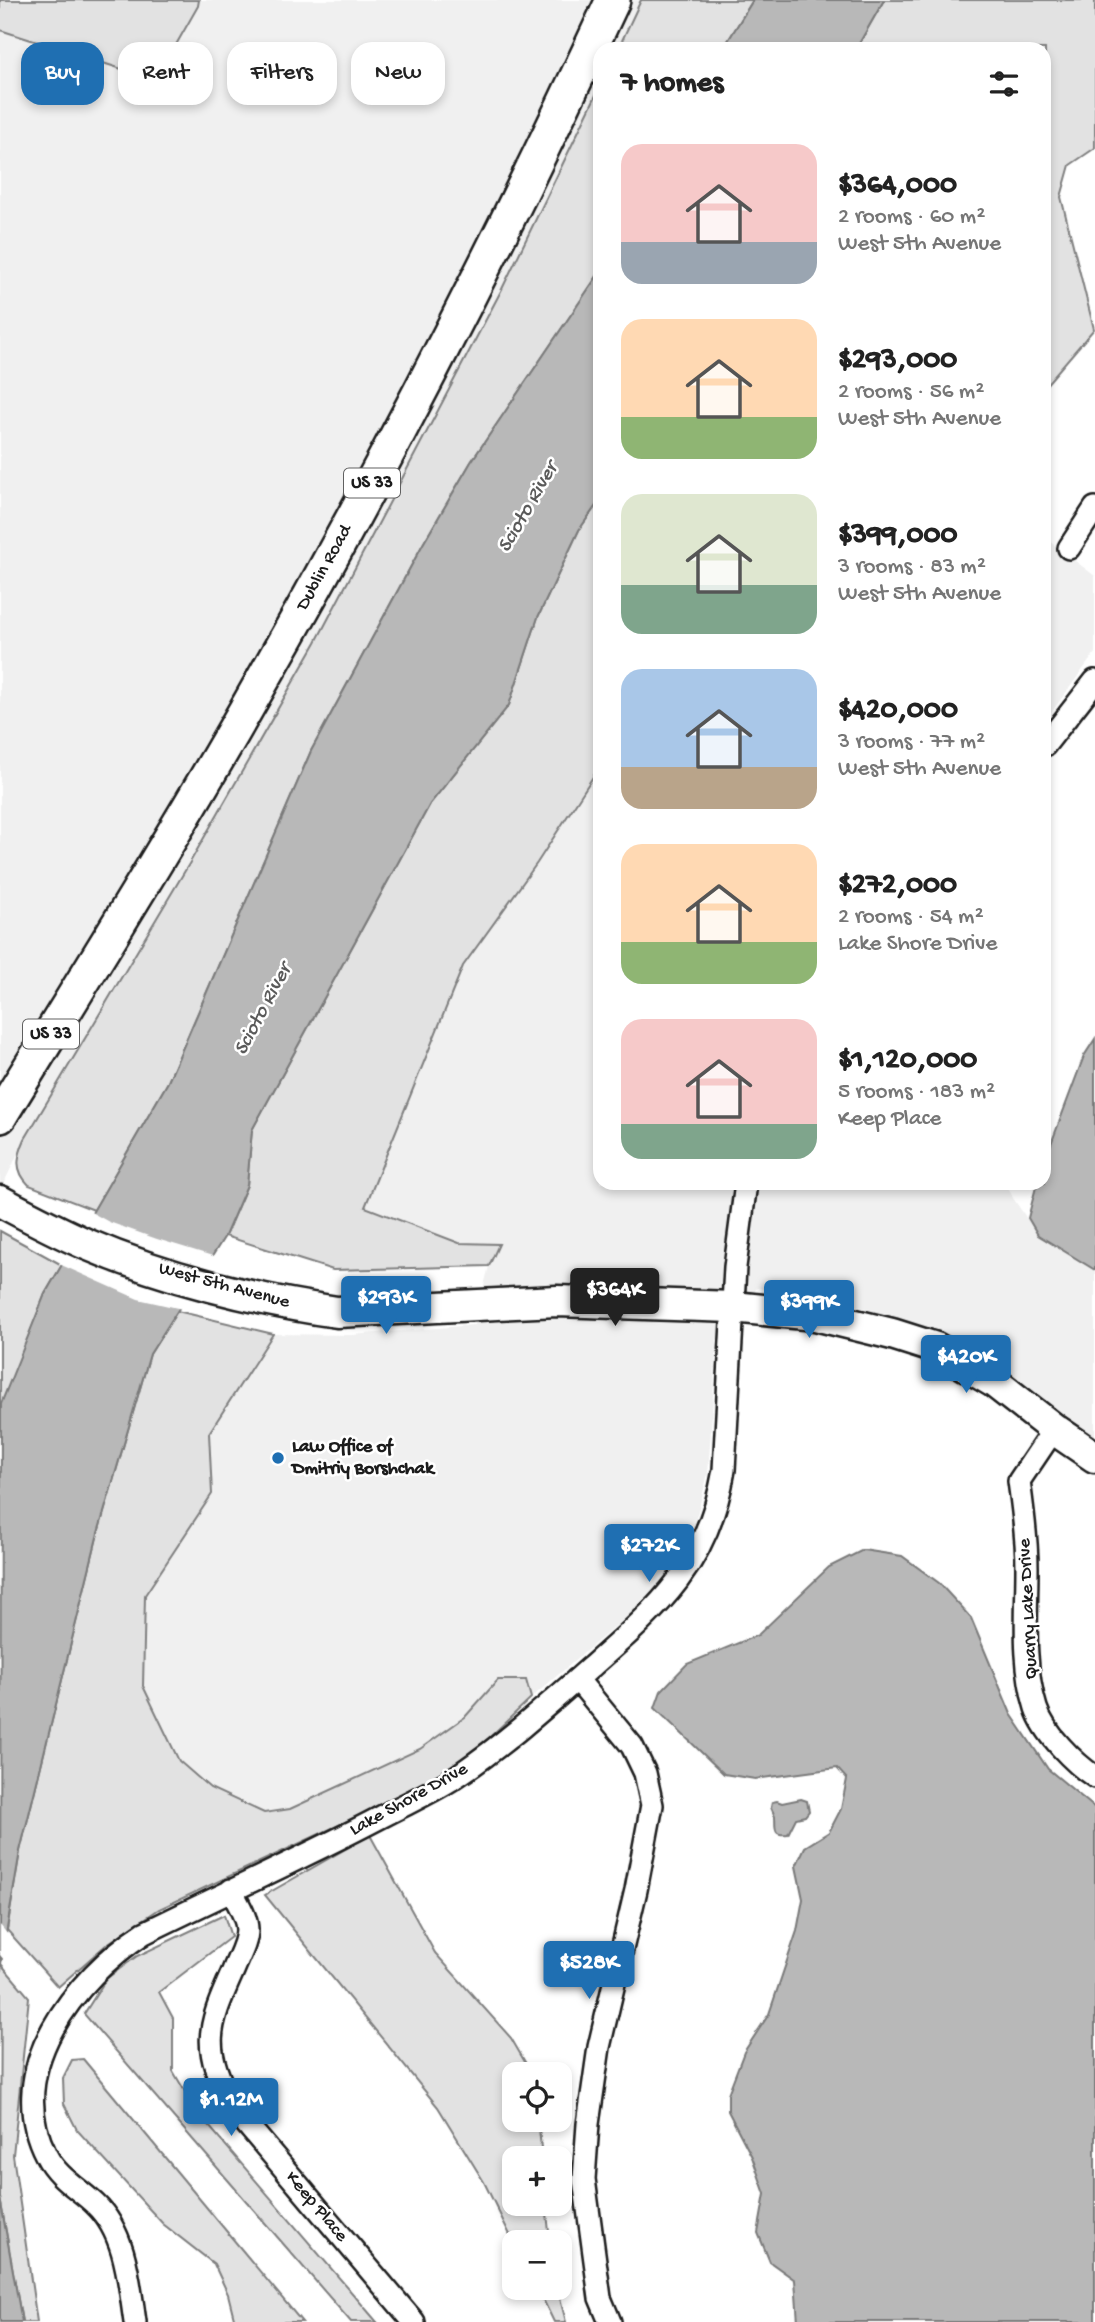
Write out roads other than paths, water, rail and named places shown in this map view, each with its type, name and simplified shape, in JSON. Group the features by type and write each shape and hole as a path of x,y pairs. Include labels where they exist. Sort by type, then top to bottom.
{"main road":[{"name":"Dublin Road","path":"593,42 613,0"},
{"name":"Dublin Road","path":"0,1116 200,790 373,481 557,120 593,43"},
{"name":"West 5th Avenue","path":"0,1201 87,1245 147,1266 201,1282 337,1312 557,1301 733,1307 815,1315 936,1348 994,1382 1095,1457"}],"street":[{"path":"1069,548 1095,508"},
{"path":"1051,738 1095,681"},
{"name":"Lake Shore Drive","path":"135,2322 126,2266 114,2229 95,2204 60,2174 45,2154 38,2136 32,2104 33,2086 44,2047 60,2015 100,1966 144,1933 306,1857 458,1776 502,1743 661,1603 686,1571 707,1534 720,1493 724,1470 740,1220 745,1190"},
{"name":"Quarry Lake Drive","path":"1054,1429 1018,1481 1025,1531 1030,1674 1037,1710 1047,1727 1065,1751 1095,1777"},
{"path":"577,1679 632,1746 645,1773 652,1805 636,1891 599,2047 588,2124 584,2179 600,2298 610,2322"},
{"name":"Keep Place","path":"231,1890 244,1917 247,1934 216,2010 211,2032 216,2068 226,2095 233,2108 414,2322"}],"water":[{"path":"753,0 884,0 860,42 727,42"},
{"name":"Scioto River","path":"593,282 593,510 579,530 538,617 509,705 430,804 252,1130 247,1185 225,1236 150,1354 98,1533 20,1851 0,1970 1,1404 45,1294 168,1082 311,751 423,544 471,462"},
{"path":"1095,1039 1095,1270 1038,1235 1028,1218 1035,1190 1051,1190 1051,1144 1084,1056"},
{"path":"863,1550 902,1556 939,1583 971,1618 1011,1714 1048,1769 1095,1808 1095,2322 798,2322 795,2280 770,2262 758,2233 765,2194 752,2157 728,2111 728,2094 744,2052 769,2014 797,1931 803,1899 796,1866 805,1847 829,1832 841,1809 847,1779 837,1768 755,1779 724,1774 655,1708 661,1691 687,1664 758,1635 829,1567"},
{"path":"801,1799 807,1801 809,1811 805,1816 796,1818 788,1834 779,1834 775,1828 772,1802"},
{"path":"0,2198 22,2322 0,2322"}],"place":[{"name":"Law Office of Dmitriy Borshchak","path":"278,1458"}]}
